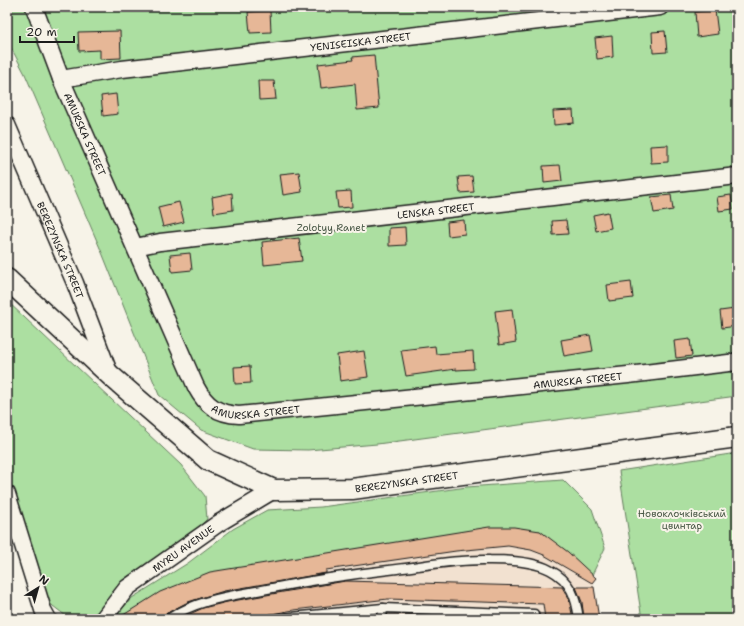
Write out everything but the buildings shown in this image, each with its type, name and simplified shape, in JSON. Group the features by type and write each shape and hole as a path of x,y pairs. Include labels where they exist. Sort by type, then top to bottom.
{"street":[{"name":"AMURSKA STREET","path":"34,7 61,79 196,387 202,399 213,409 226,414 255,414 613,377 737,362"},
{"name":"YENISEISKA STREET","path":"61,79 122,69 660,7"},
{"name":"BEREZYNSKA STREET","path":"7,125 75,283 111,376"},
{"name":"LENSKA STREET","path":"135,247 160,242 737,176"},
{"name":"BEREZYNSKA STREET","path":"7,280 111,376 208,460 274,490 352,488 737,437"},
{"name":"MYRU AVENUE","path":"103,619 128,588 219,523 274,490"},
{"path":"7,494 42,610 48,619"}],"lane":[{"path":"168,619 189,607 212,599 361,573 450,562 490,560 533,564 549,569 564,579 572,590 576,601 579,619"},
{"path":"382,619 383,608"},
{"path":"272,619 383,608 534,614 535,619"}],"shaded area":[{"path":"489,527 592,575 600,619 125,619 136,607"}],"green space":[{"name":"Zolotyy Ranet","path":"7,7 737,7 737,396 377,444 308,450 253,449 201,430 159,395 103,255 25,74 7,40"},
{"path":"7,301 181,465 205,496 207,519 194,532 124,579 98,612 82,619 70,619 49,603 7,474"},
{"name":"Новоклочківський цвинтар","path":"737,453 737,619 642,619 619,471"},
{"path":"563,480 592,509 605,548 592,575 540,531 385,545 125,619 114,618 132,598 188,563 233,529 267,510 321,507 467,487"}]}
